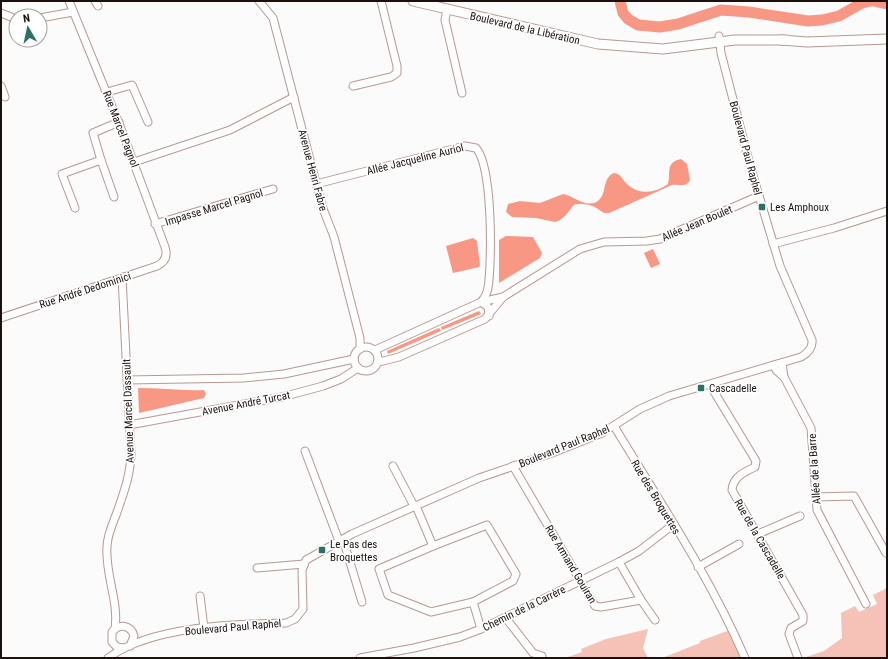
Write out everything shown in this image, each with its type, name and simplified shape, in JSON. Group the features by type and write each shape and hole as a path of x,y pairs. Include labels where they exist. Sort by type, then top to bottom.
{"street":[{"name":"Rue Marcel Pagnol","path":"69,1 119,122 166,250 166,258"},
{"path":"353,86 391,77 396,73 397,66 381,1"},
{"name":"Boulevard de la Libération","path":"413,1 598,44 663,49 719,39 823,42 887,39"},
{"name":"Avenue Henri Fabre","path":"261,2 273,18 322,206 334,238 360,338 360,348"},
{"path":"446,9 445,20 462,93"},
{"path":"48,17 73,12"},
{"name":"Boulevard Paul Raphel","path":"109,658 127,647 148,638 204,628 286,622 295,619 303,609 302,570 304,564 310,556 341,540 479,478 584,440 614,426 640,410 669,396 710,385 805,355 811,348 812,342 780,266 773,244 721,53 719,39"},
{"path":"107,92 132,85 148,122"},
{"path":"1,86 5,97"},
{"path":"134,162 230,130 294,97"},
{"path":"114,197 92,133 119,122"},
{"name":"Allée Jacqueline Auriol","path":"316,184 459,147 469,146 476,148 487,182 490,201 488,286 481,302"},
{"path":"75,208 62,174 101,160"},
{"name":"Impasse Marcel Pagnol","path":"156,224 273,189"},
{"name":"Allée Jean Boulet","path":"503,297 580,249 604,242 647,241 660,239 759,196"},
{"path":"773,244 834,228 887,211"},
{"name":"Rue André Dedominici","path":"1,318 157,266 166,258"},
{"name":"Avenue Marcel Dassault","path":"115,629 116,612 107,564 107,547 110,531 129,474 131,455 122,277"},
{"path":"503,297 489,316 399,357 378,362 372,370 364,372 358,368 354,355 360,348 368,347 375,350 481,302 503,297"},
{"path":"481,302 488,307 489,316"},
{"name":"Avenue Henri Fabre","path":"360,338 368,347"},
{"path":"375,350 378,362"},
{"name":"Avenue André Turcat","path":"128,380 244,378 284,374 354,359"},
{"name":"Allée de la Barre","path":"782,363 784,377 811,428 817,510 866,604"},
{"name":"Allée de la Barre","path":"774,365 776,370 784,377"},
{"name":"Avenue André Turcat","path":"130,425 282,397 323,386 341,379 358,368"},
{"name":"Rue de la Cascadelle","path":"710,385 756,461 755,467 738,476 732,482 732,490 803,615 803,621 790,628 789,634 798,658"},
{"name":"Rue des Broquettes","path":"614,426 674,524 732,628 745,658"},
{"path":"305,451 341,540 362,602"},
{"path":"393,466 415,506 433,546"},
{"name":"Rue Armand Gouiran","path":"513,466 595,606 601,607 641,600"},
{"path":"816,498 854,496 886,554"},
{"path":"758,534 800,516"},
{"name":"Chemin de la Carrère","path":"360,658 414,648 460,637 481,629 619,562 639,551 674,524"},
{"path":"487,525 516,574 513,581 473,602 431,612 388,596 379,569 487,525"},
{"path":"698,567 739,544"},
{"path":"619,562 641,600 655,620"},
{"path":"257,568 304,564"},
{"path":"200,596 204,628"},
{"path":"473,602 481,629"},
{"name":"Avenue Marcel Dassault","path":"116,612 125,626"},
{"path":"505,617 533,653 542,656"},
{"path":"109,658 112,642 111,635 115,629 125,626 133,632 148,638"},
{"path":"112,642 117,647 127,647 134,640 133,632"}],"shaded area":[{"path":"681,159 687,164 690,180 686,184 672,185 609,213 604,213 590,205 576,204 563,218 555,222 536,218 512,217 506,212 508,204 520,201 540,203 563,194 581,202 590,204 595,203 603,194 608,178 614,173 620,176 626,183 636,190 647,192 652,191 668,184 671,165 676,160"},
{"path":"506,236 533,237 542,253 540,258 499,283 499,240"},
{"path":"473,238 477,241 479,267 453,273 446,246"},
{"path":"653,249 660,264 651,268 644,253"},
{"path":"479,311 481,314 442,330 441,327"},
{"path":"439,328 441,331 388,354 387,351"},
{"path":"138,388 204,390 206,394 204,398 139,413"},
{"path":"887,588 887,658 803,658 824,651 842,638 841,613 855,606 859,612 877,604 873,595"},
{"path":"648,629 643,648 648,658 565,658 582,652 581,649 606,639"},
{"path":"730,630 740,658 662,658 700,643 700,641"}],"waterway":[{"path":"620,1 623,13 628,19 638,25 660,27 678,24 721,10 749,12 808,21 822,20 839,16 862,3 871,1"},
{"path":"874,1 887,4"}],"place":[{"name":"Les Amphoux","path":"762,207"},
{"name":"Cascadelle","path":"701,388"},
{"name":"Le Pas des Broquettes","path":"322,550"}]}
